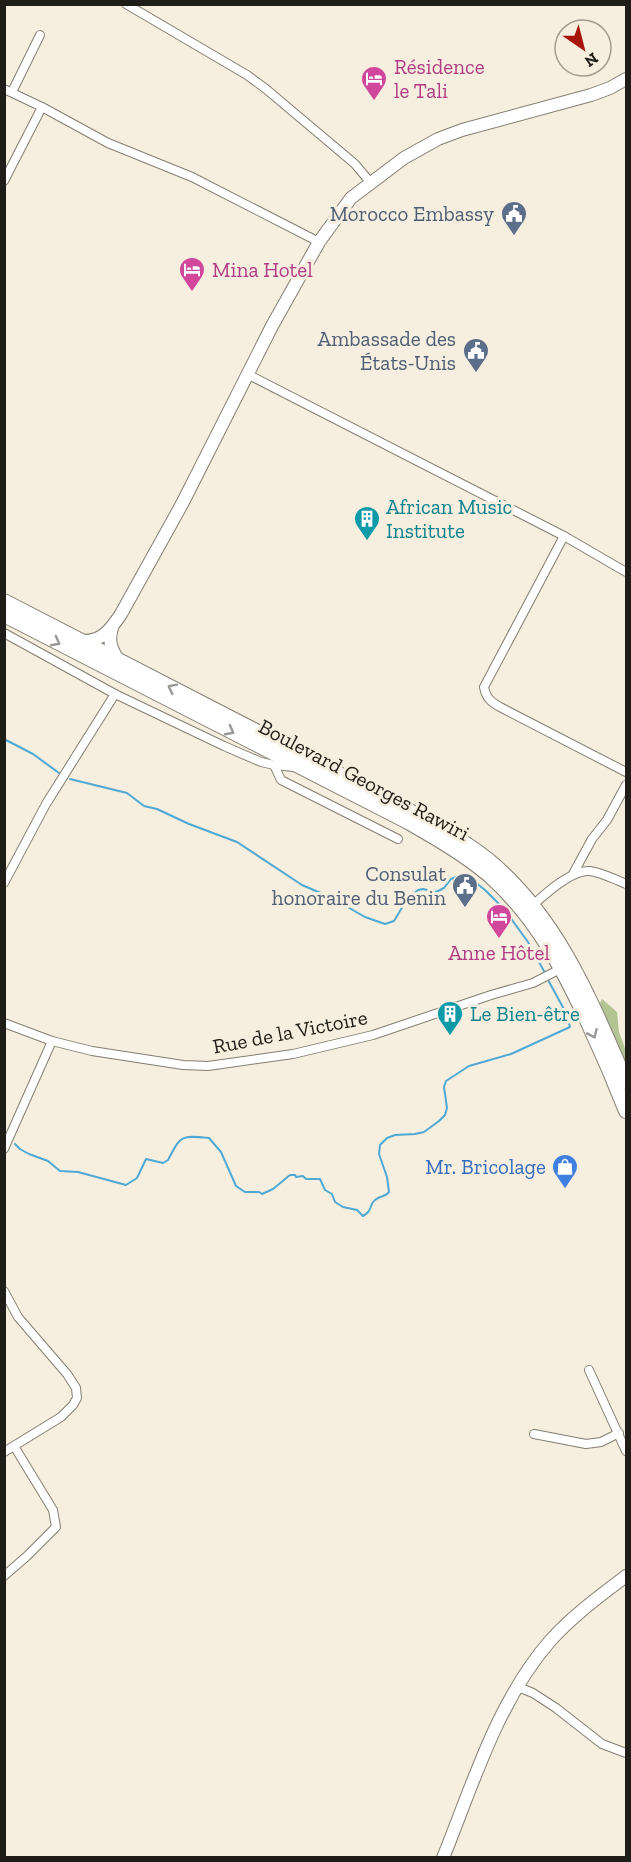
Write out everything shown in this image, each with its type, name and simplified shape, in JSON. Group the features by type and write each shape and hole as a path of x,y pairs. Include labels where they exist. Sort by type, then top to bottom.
{"main road":[{"path":"118,660 110,645 112,628 182,504 272,326 319,242 344,206 370,182 405,158 444,137 591,95 627,79"},
{"name":"Boulevard Georges Rawiri","path":"4,601 441,828 488,861 516,885 553,932 582,981 627,1082"},
{"name":"Boulevard Georges Rawiri","path":"4,615 431,835 479,867 529,917 545,939 552,974 588,1023 627,1111"},
{"path":"82,641 98,640 112,628"},
{"path":"443,1857 487,1746 518,1687 550,1642 565,1626 627,1576"}],"street":[{"path":"126,4 247,75 355,164 370,182"},
{"path":"40,35 8,91 108,143 192,177 319,242"},
{"path":"4,181 42,107"},
{"path":"247,374 564,536 627,572"},
{"path":"564,536 484,687 486,695 490,702 627,772"},
{"path":"4,633 115,694 224,746 261,762 297,766"},
{"path":"4,883 46,804 115,694"},
{"path":"274,765 281,780 398,839"},
{"path":"572,875 627,785"},
{"path":"532,905 578,871 588,871 627,884"},
{"name":"Rue de la Victoire","path":"5,1024 52,1041 92,1051 183,1065 208,1066 321,1049 374,1035 552,974"},
{"path":"4,1149 52,1041"},
{"path":"4,1291 18,1317 67,1374 76,1388 77,1398 61,1417 4,1452"},
{"path":"589,1370 627,1451"},
{"path":"534,1434 591,1444 619,1433"},
{"path":"4,1576 56,1527 52,1510 14,1446"},
{"path":"518,1687 556,1708 602,1744 627,1753"}],"green space":[{"path":"602,999 617,1012 619,1032 626,1051 626,1067 600,1003"}],"waterway":[{"path":"4,739 33,754 59,773"},
{"path":"70,779 127,793 144,806 157,809 237,842 302,885 330,897 365,917 385,924 394,921 406,901 418,890 436,892 444,888 451,879 470,878 504,909 528,942 545,973"},
{"path":"15,1144 29,1154 48,1161 60,1171 78,1172 126,1185 137,1178 146,1159 163,1163 168,1160 182,1139 186,1137 209,1138 221,1152 236,1186 245,1192 262,1194 273,1189 290,1175 303,1176 306,1179 320,1179 325,1190 332,1194 335,1202 343,1207 357,1210 363,1216 369,1212 377,1198 389,1192 387,1177 379,1154 380,1145 387,1138 395,1135 424,1132 439,1121 445,1115 447,1108 444,1087 446,1081 469,1066 511,1054 570,1027 566,1013 547,978"}],"place":[{"name":"Résidence le Tali","path":"374,102"},
{"name":"Morocco Embassy","path":"514,237"},
{"name":"Mina Hotel","path":"192,293"},
{"name":"Ambassade des États-Unis","path":"476,374"},
{"name":"African Music Institute","path":"367,542"},
{"name":"Consulat honoraire du Benin","path":"465,909"},
{"name":"Anne Hôtel","path":"499,940"},
{"name":"Le Bien-être","path":"450,1037"},
{"name":"Mr. Bricolage","path":"565,1190"}]}
